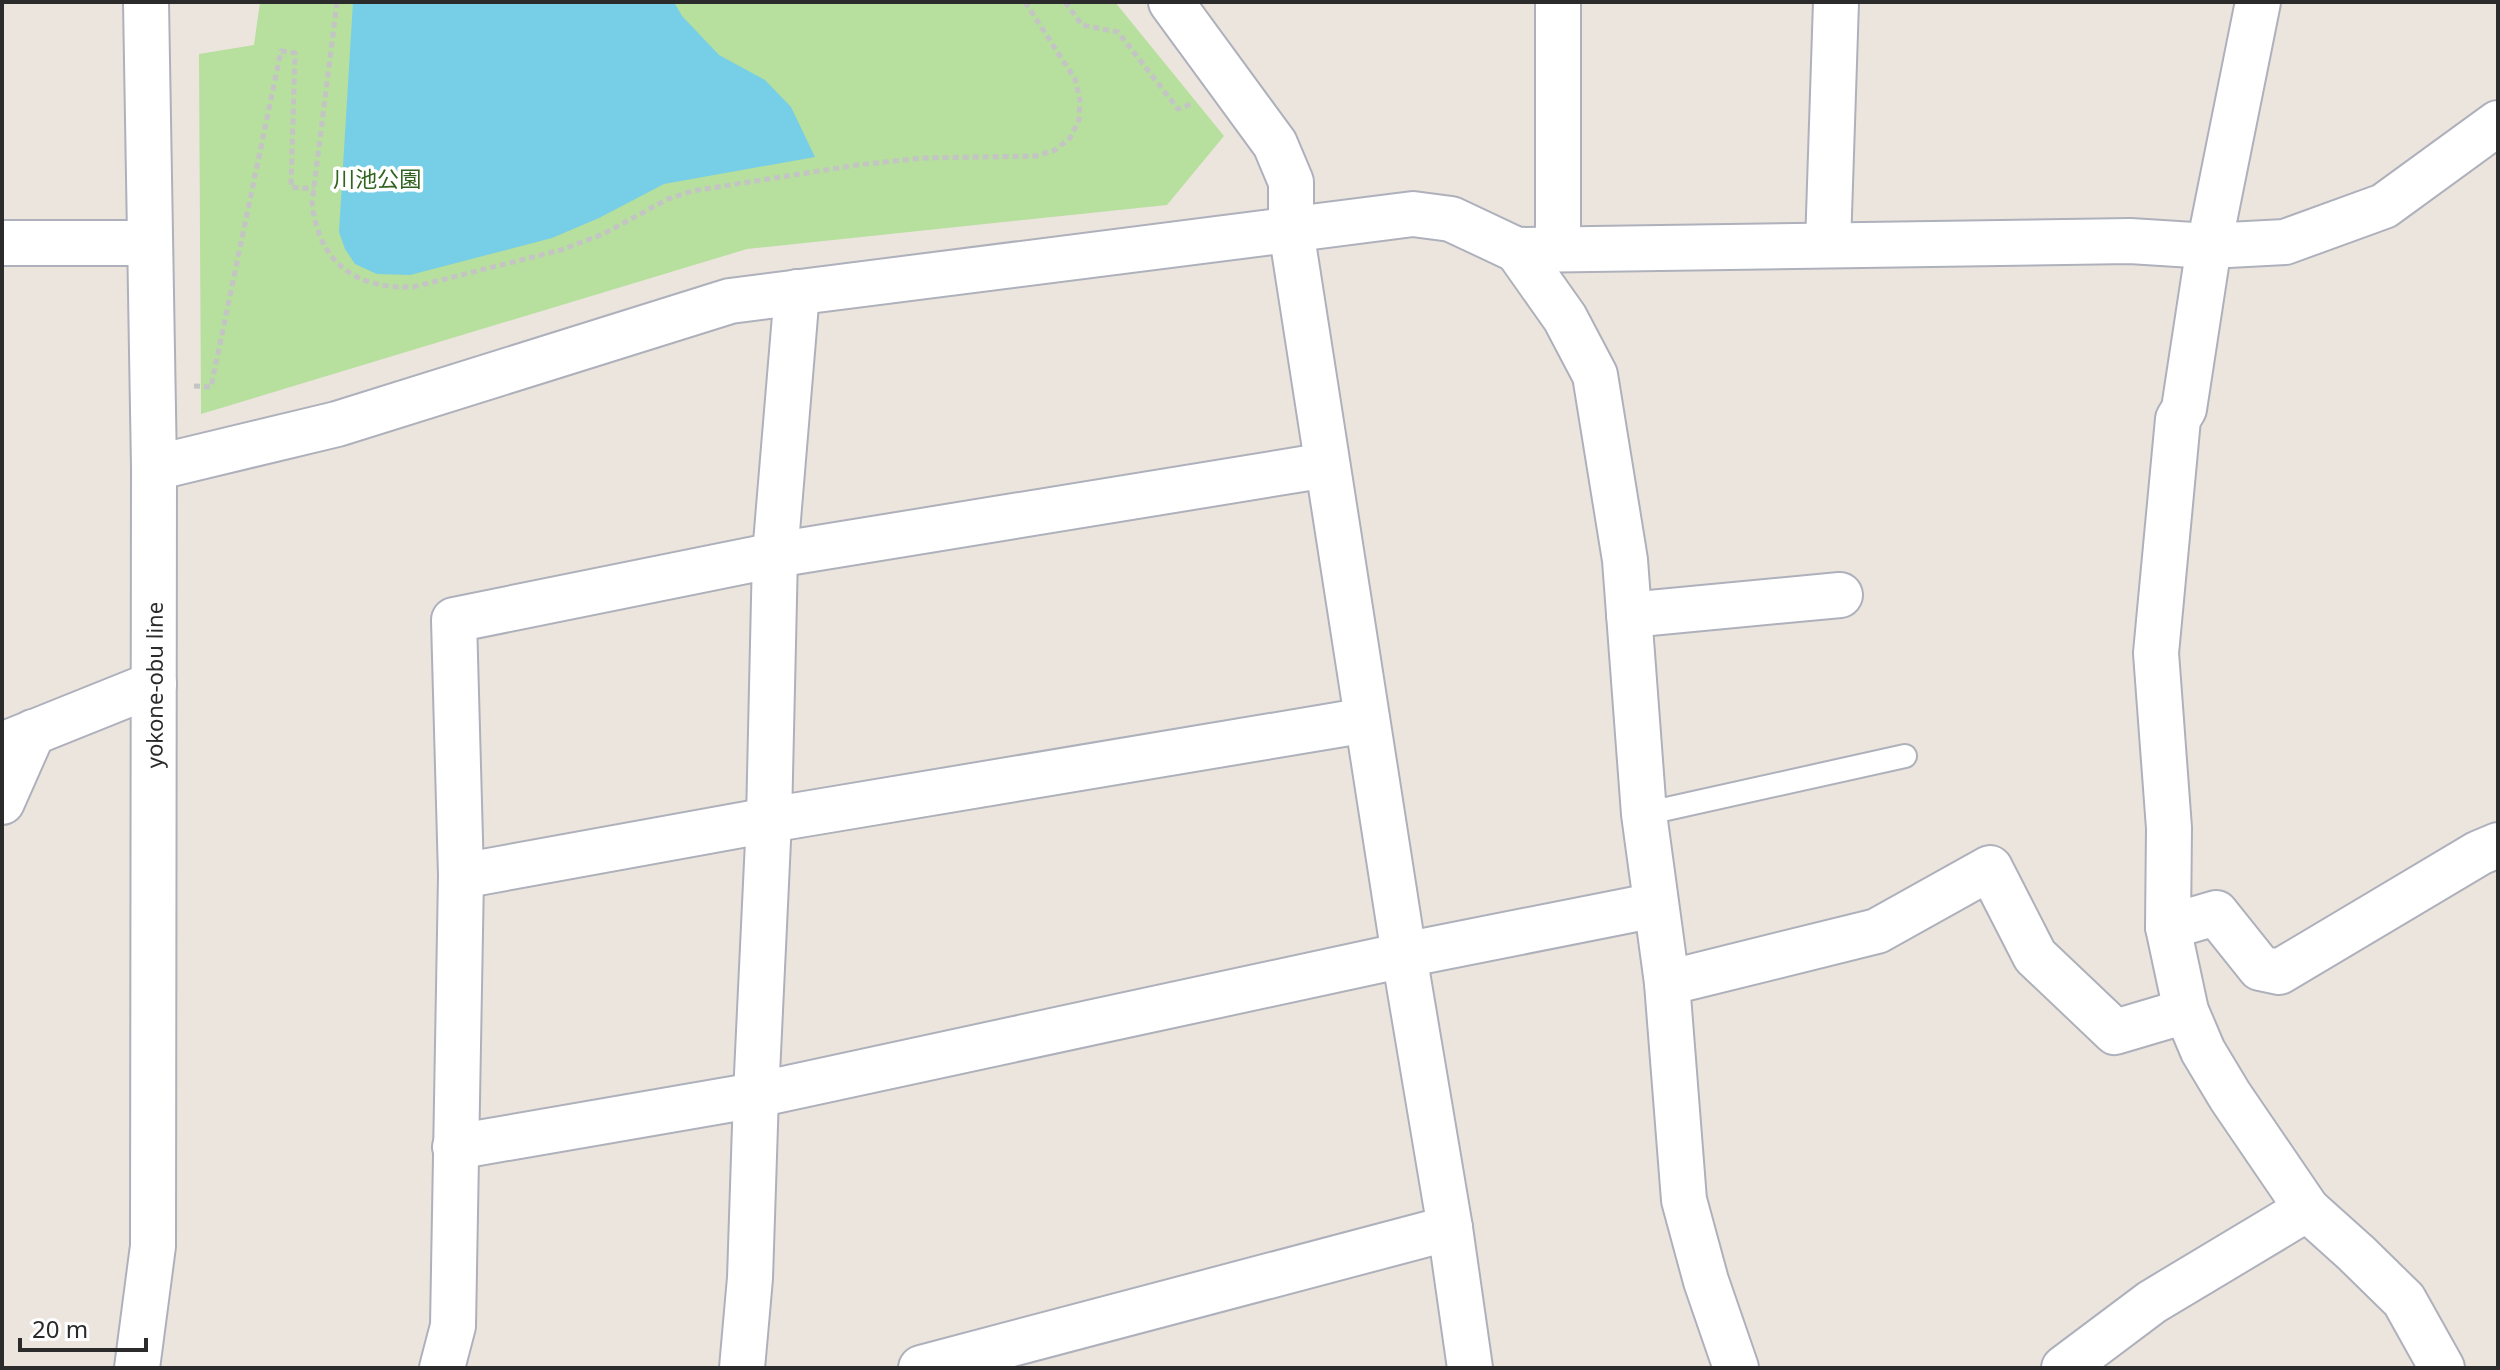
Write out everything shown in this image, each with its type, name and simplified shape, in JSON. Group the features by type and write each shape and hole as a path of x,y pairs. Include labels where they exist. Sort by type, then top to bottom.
{"street":[{"name":"yokone-obu line","path":"137,1368 153,1246 154,468 146,2"},
{"path":"1171,2 1275,144 1291,182 1291,230 1470,1368"},
{"path":"1558,2 1538,250 1565,318 1595,375 1625,560 1644,814 1667,983 1684,1200 1706,1281 1736,1368"},
{"path":"1828,245 1836,2"},
{"path":"2258,2 2209,246 2184,409 2178,419 2156,653 2169,828 2168,927 2186,1011 2203,1051 2230,1096 2307,1209 2404,1300 2442,1368"},
{"path":"154,468 337,424 730,301 1413,214 1451,219 1538,250 2130,241 2209,246 2285,242 2384,206 2498,123"},
{"path":"2,243 150,243"},
{"path":"742,1368 750,1278 769,820 775,555 797,292"},
{"path":"442,1368 453,1326 461,876 454,620 775,555 1327,465"},
{"path":"1629,615 1840,595"},
{"path":"2,802 17,738 154,684"},
{"path":"461,876 769,820 1367,720"},
{"path":"2168,927 2216,913 2260,968 2279,972 2479,853 2498,845"},
{"path":"1667,983 1877,931 1990,868 2035,956 2115,1032 2186,1011"},
{"path":"455,1147 756,1095 1404,955 1656,905"},
{"path":"2064,1368 2152,1302 2307,1209"},
{"path":"921,1368 1450,1228"}],"lane":[{"path":"1644,814 1905,756"}],"path":[{"path":"337,2 312,203 315,224 321,241 343,269 359,279 393,288 413,287 561,250 603,234 668,199 692,191 857,165 923,158 1036,156 1055,150 1070,138 1079,120 1080,100 1075,79 1025,2"},
{"path":"1065,2 1082,25 1118,32 1178,109 1235,89"},
{"path":"152,385 211,387 281,51 295,53 291,187 314,189"}],"green space":[{"name":"川池公園","path":"260,2 1115,2 1224,136 1167,205 747,249 201,414 199,54 254,45"}],"water":[{"path":"353,2 674,2 682,16 719,55 765,80 791,107 815,157 664,184 552,238 410,275 377,274 355,264 339,232"}]}
